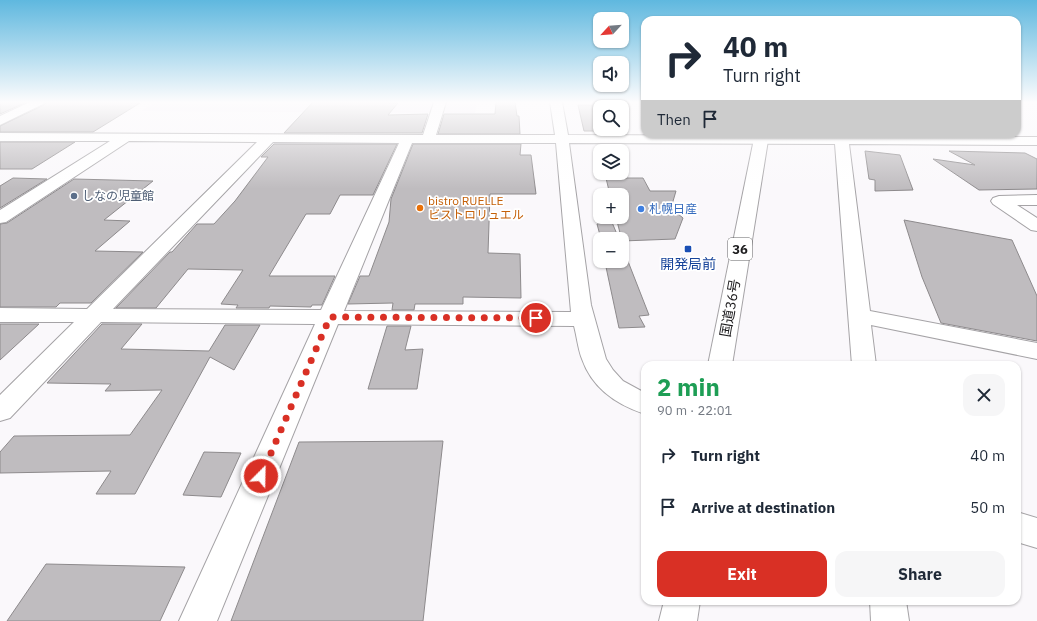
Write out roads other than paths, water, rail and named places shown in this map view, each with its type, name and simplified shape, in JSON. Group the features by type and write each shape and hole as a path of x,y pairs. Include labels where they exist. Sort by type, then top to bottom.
{"main road":[{"path":"198,621 330,317 423,131"},
{"path":"561,131 580,297 594,359 603,376 614,387 641,402"},
{"path":"0,137 418,139 641,138"},
{"path":"0,218 125,138"},
{"path":"0,411 269,138"},
{"name":"国道36号","path":"721,361 761,138"},
{"path":"842,138 864,361"},
{"path":"890,138 1036,141"},
{"path":"1037,200 998,200 1037,226"},
{"path":"0,315 584,319"},
{"path":"859,316 1037,351"},
{"path":"1021,528 1037,533"},
{"path":"678,621 681,605"},
{"path":"888,605 890,621"}],"place":[{"name":"しなの児童館","path":"74,196"},
{"name":"bistro RUELLE ビストロリュエル","path":"420,208"},
{"name":"札幌日産","path":"641,209"},
{"name":"開発局前","path":"688,249"}]}
